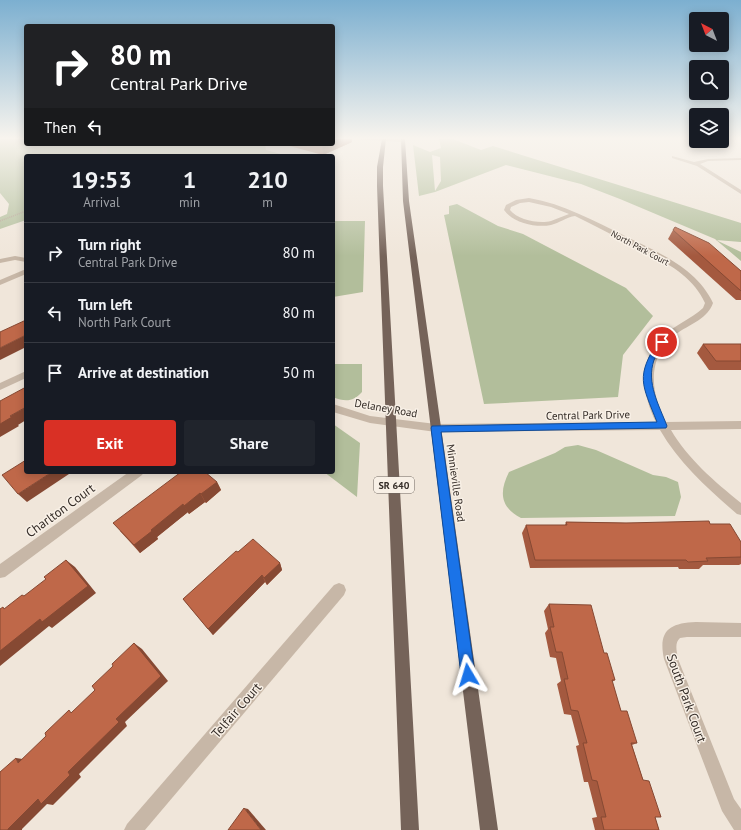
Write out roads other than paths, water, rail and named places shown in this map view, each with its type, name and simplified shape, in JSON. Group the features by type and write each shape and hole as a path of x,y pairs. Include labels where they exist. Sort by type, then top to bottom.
{"main road":[{"name":"SR 640","path":"380,178 410,830"},
{"name":"Minnieville Road","path":"405,178 406,202 489,830"}],"street":[{"path":"719,178 741,192"},
{"name":"North Park Court","path":"573,214 551,222 540,223 515,217 507,210 508,206 516,202 528,200 553,206 573,214 665,259 700,289 708,300 708,307 704,312 670,334 659,344 648,366 648,388 663,426"},
{"path":"0,262 15,258 24,260"},
{"path":"0,282 24,272"},
{"path":"0,387 24,375"},
{"name":"Delaney Road","path":"335,409 342,412 391,423 436,428"},
{"name":"Central Park Drive","path":"436,428 741,425"},
{"path":"663,426 682,453 698,472 741,510"},
{"name":"Charlton Court","path":"0,572 135,474"},
{"name":"Telfair Court","path":"133,830 339,590"},
{"name":"South Park Court","path":"741,630 680,630 671,636 669,644 671,659 728,805 741,824"}]}
